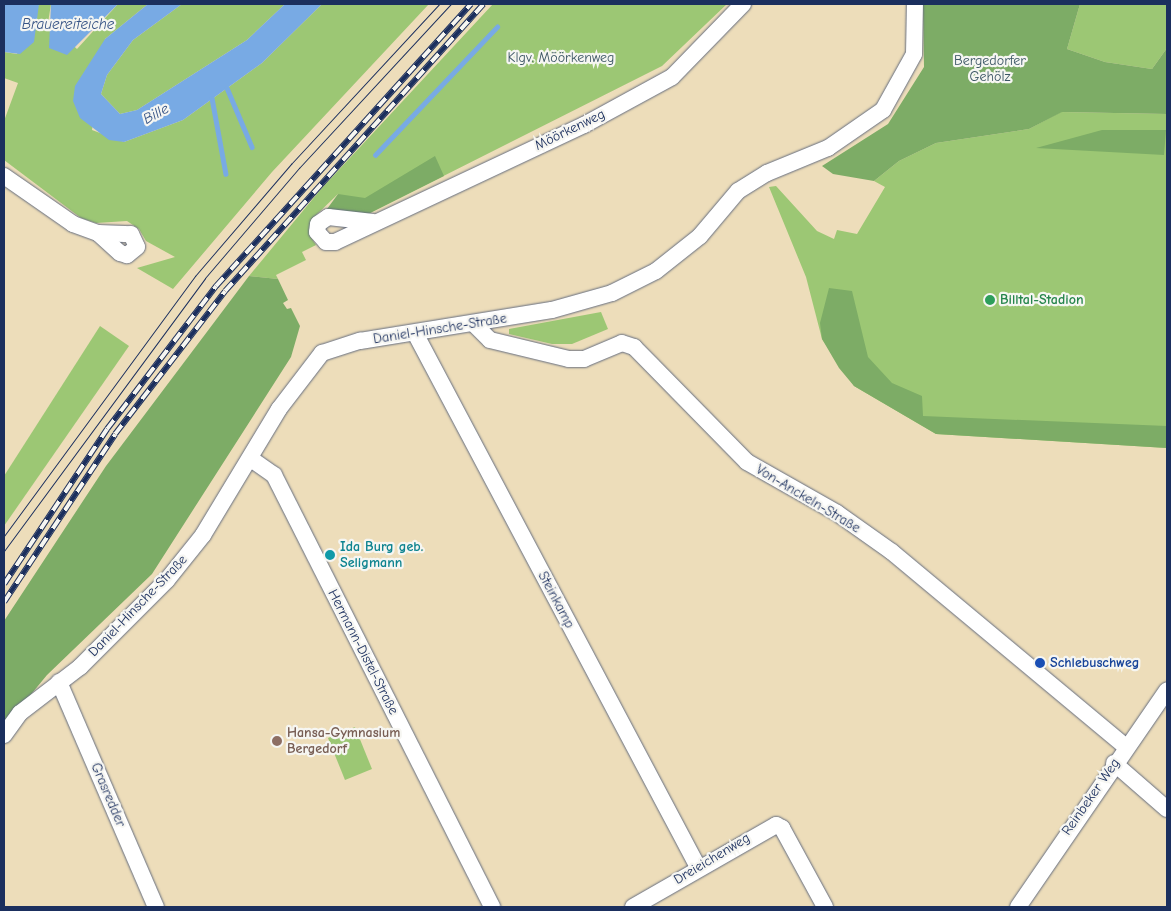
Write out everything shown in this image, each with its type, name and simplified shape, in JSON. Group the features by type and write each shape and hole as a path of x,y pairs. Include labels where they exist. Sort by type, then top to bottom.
{"street":[{"name":"Möörkenweg","path":"373,222 328,217 318,224 320,238 335,242 373,222 584,125 672,77 743,4"},
{"name":"Daniel-Hinsche-Straße","path":"4,735 20,713 59,682 167,580 203,536 251,459 279,409 322,353 340,345 475,325 612,292 656,271 700,236 738,191 858,131 883,110 903,80 914,54 915,4"},
{"path":"4,176 73,224 98,234"},
{"name":"Von-Anckeln-Straße","path":"475,325 490,340 569,360 584,359 622,343 634,347 747,462 837,513 892,552 1126,747"},
{"name":"Steinkamp","path":"414,333 698,867"},
{"name":"Hermann-Distel-Straße","path":"251,459 274,475 492,907"},
{"name":"Grasredder","path":"59,682 156,907"},
{"name":"Reinbeker Weg","path":"1018,907 1114,763 1167,690"},
{"path":"1114,763 1167,809"},
{"name":"Dreieichenweg","path":"632,907 772,825 780,826 825,907"}],"green space":[{"path":"39,4 51,4 48,23 77,49 118,4 148,4 105,39 92,130 124,142 183,120 262,63 322,4 429,4 272,172 173,289 137,268 175,257 146,241 139,229 127,221 96,223 81,218 4,160 4,121 18,83 4,78 4,52 17,54"},
{"path":"182,4 285,4 247,40 137,110 120,114 101,94 107,75 133,40"},
{"name":"Klgv. Möörkenweg","path":"493,4 727,4 662,66 368,214 338,194 313,218 310,236 316,245 302,252 306,260 276,275 278,279 249,276 321,189"},
{"name":"Bergedorfer Gehölz","path":"923,4 1080,4 1067,49 1105,62 1152,69 1167,48 1167,114 1062,112 1029,129 936,143 899,161 874,181 833,174 822,166 888,124 924,67"},
{"path":"1080,4 1167,4 1167,48 1152,69 1105,62 1067,49"},
{"name":"Billtal-Stadion","path":"1061,112 1167,114 1167,448 936,434 854,386 822,339 806,277 769,187 776,186 817,231 834,239 837,230 857,234 885,187 874,181 899,161 936,143 1029,129"},
{"path":"1102,130 1166,130 1164,155 1036,148"},
{"path":"435,156 444,176 368,214 327,209 338,194 365,198"},
{"path":"249,276 278,279 288,300 283,303 287,309 291,308 300,326 291,357 152,574 47,675 4,727 4,621 106,466"},
{"path":"829,288 852,291 868,357 892,383 922,396 923,416 1167,426 1167,448 936,434 854,386 839,368 822,339 820,323"},
{"path":"601,312 608,329 572,344 552,344 509,334 509,329"},
{"path":"100,326 129,346 4,526 4,476"},
{"path":"355,727 372,769 345,780 328,738"}],"water":[{"name":"Brauereiteiche","path":"4,4 39,4 34,42 20,54 4,52"},
{"name":"Brauereiteiche","path":"51,4 118,4 67,55 49,48"},
{"name":"Bille","path":"148,4 182,4 133,40 107,75 101,94 120,114 137,110 247,40 285,4 322,4 262,63 183,120 124,142 109,140 80,118 73,101 75,86 105,39"}],"waterway":[{"path":"375,155 497,27"},
{"path":"227,88 252,147"},
{"path":"212,98 226,174"}],"tram line":[{"path":"4,536 195,276 291,164 439,4"},
{"path":"4,551 205,278 299,168 451,4"}],"railway":[{"path":"4,584 107,429 216,286 471,4"},
{"path":"4,602 115,434 225,291 483,4"}],"place":[{"name":"Billtal-Stadion","path":"990,300"},
{"name":"Ida Burg geb. Seligmann","path":"330,555"},
{"name":"Schlebuschweg","path":"1040,663"},
{"name":"Hansa-Gymnasium Bergedorf","path":"277,741"}]}
